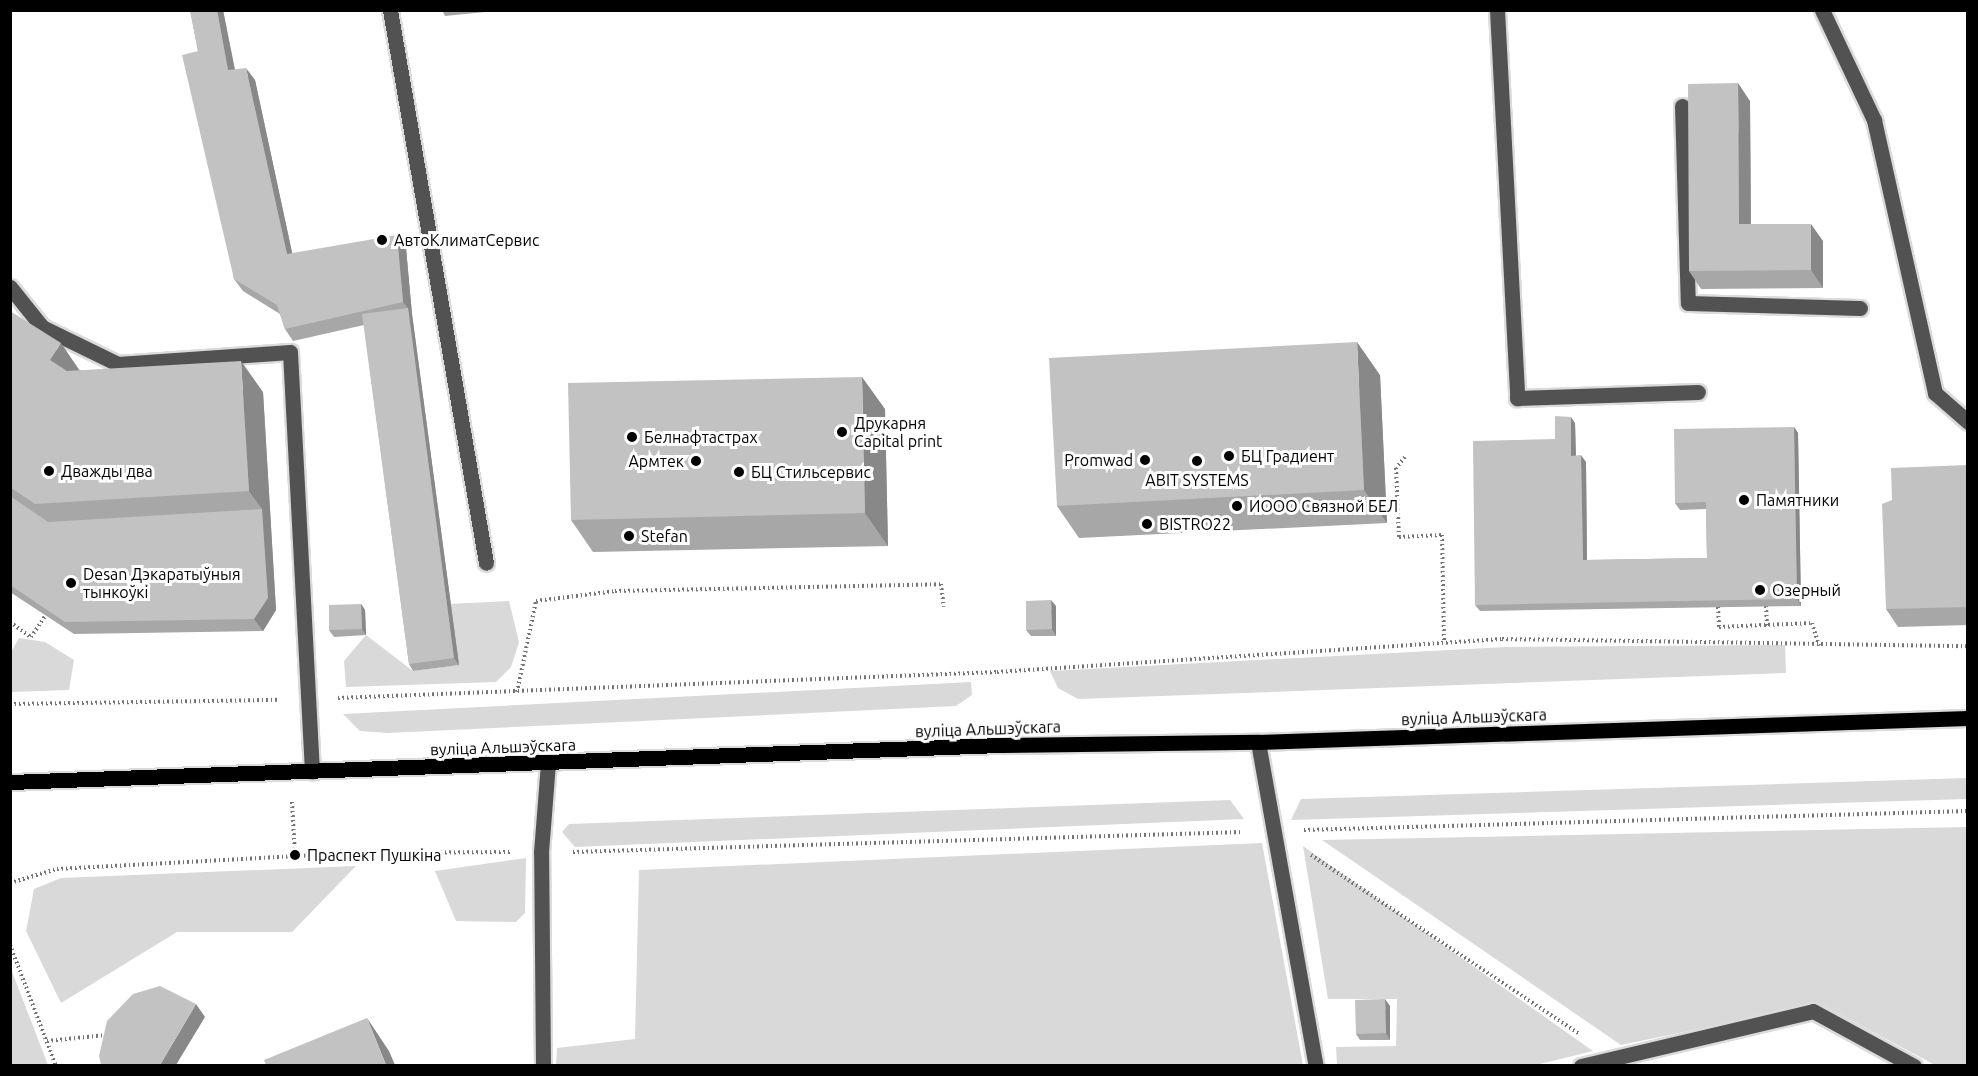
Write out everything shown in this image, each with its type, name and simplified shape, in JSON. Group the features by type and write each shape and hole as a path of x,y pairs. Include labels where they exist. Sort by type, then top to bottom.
{"main road":[{"name":"вуліца Альшэўскага","path":"10,782 548,764 1002,745 1258,742 1968,718"}],"lane":[{"path":"390,10 486,563"},
{"path":"1497,10 1517,398 1698,392"},
{"path":"1822,10 1874,120 1935,393 1968,422"},
{"path":"1682,106 1688,303 1860,308"},
{"path":"10,287 42,327 118,364 290,352 312,771"},
{"path":"1258,742 1316,1065"},
{"path":"543,1065 541,852 548,764"},
{"path":"1581,1065 1813,1011 1914,1065"}],"path":[{"path":"1405,457 1396,468 1399,537 1443,535 1444,641"},
{"path":"517,692 536,601 615,591 941,584 944,607"},
{"path":"1766,606 1767,626"},
{"path":"1718,607 1719,627 1812,623 1819,646"},
{"path":"10,622 31,637 47,613"},
{"path":"10,704 307,699 997,672 1444,641 1968,646"},
{"path":"290,771 296,855"},
{"path":"10,883 57,868 296,855 541,852 1968,811"},
{"path":"1275,831 1615,1058"},
{"path":"10,945 56,1065"},
{"path":"47,1041 116,1034"}],"shaded area":[{"path":"509,601 519,642 511,667 496,682 346,687 344,661 366,635 413,671 458,665 450,604"},
{"path":"19,638 45,642 74,660 69,690 11,692 11,652"},
{"path":"1785,645 1786,673 1078,699 1058,688 1050,671 1506,647"},
{"path":"971,682 972,695 956,706 388,733 360,731 343,714"},
{"path":"1967,778 1967,799 1291,820 1301,799"},
{"path":"1230,800 1244,819 575,847 562,832 569,824"},
{"path":"1967,827 1967,1065 1935,1065 1820,1004 1621,1045 1322,840"},
{"path":"1262,843 1303,1065 556,1065 557,1048 635,1039 639,870"},
{"path":"1303,846 1593,1051 1536,1065 1337,1065 1336,1047 1396,1046 1397,999 1328,999"},
{"path":"526,858 525,913 516,922 456,921 435,871"},
{"path":"356,866 292,932 177,932 61,1003 26,931 34,889 61,878"},
{"path":"11,969 48,1065 11,1065"}],"building":[{"path":"190,10 217,10 228,70 246,68 287,254 397,235 403,302 285,329 277,305 234,279 182,55 198,51"},
{"path":"1738,83 1739,224 1811,224 1811,270 1689,271 1688,84"},
{"path":"408,308 454,658 409,664 362,314"},
{"path":"10,311 61,343 50,360 67,371 241,361 249,491 35,504 10,487"},
{"name":"БЦ Градиент","path":"1357,342 1364,490 1057,506 1049,358"},
{"name":"БЦ Стильсервис","path":"862,377 865,513 571,520 568,383"},
{"path":"1555,416 1571,417 1571,456 1581,455 1583,560 1707,558 1706,502 1675,503 1674,429 1794,427 1797,599 1475,605 1473,441 1555,439"},
{"path":"1968,465 1968,607 1886,609 1882,504 1892,500 1891,468"},
{"path":"10,496 48,522 262,509 268,598 254,619 65,622 10,585"},
{"path":"1051,600 1052,629 1026,630 1026,601"},
{"path":"361,604 362,629 329,630 329,605"},
{"path":"160,986 196,1004 160,1065 101,1065 99,1056 107,1021 133,994"},
{"path":"1385,999 1386,1033 1356,1034 1355,1000"},
{"path":"367,1018 386,1065 266,1065 264,1060"}],"place":[{"name":"АвтоКлиматСервис","path":"382,240"},
{"name":"Друкарня Capital print","path":"842,432"},
{"name":"Белнафтастрах","path":"632,437"},
{"name":"БЦ Градиент","path":"1229,456"},
{"name":"Promwad","path":"1145,460"},
{"name":"Армтек","path":"696,461"},
{"name":"ABIT SYSTEMS","path":"1197,461"},
{"name":"Дважды два","path":"49,471"},
{"name":"БЦ Стильсервис","path":"739,472"},
{"name":"Памятники","path":"1744,500"},
{"name":"ИООО Связной БЕЛ","path":"1237,506"},
{"name":"BISTRO22","path":"1147,524"},
{"name":"Stefan","path":"629,536"},
{"name":"Desan Дэкаратыўныя тынкоўкі","path":"71,583"},
{"name":"Озерный","path":"1760,590"},
{"name":"Праспект Пушкіна","path":"295,855"}]}
